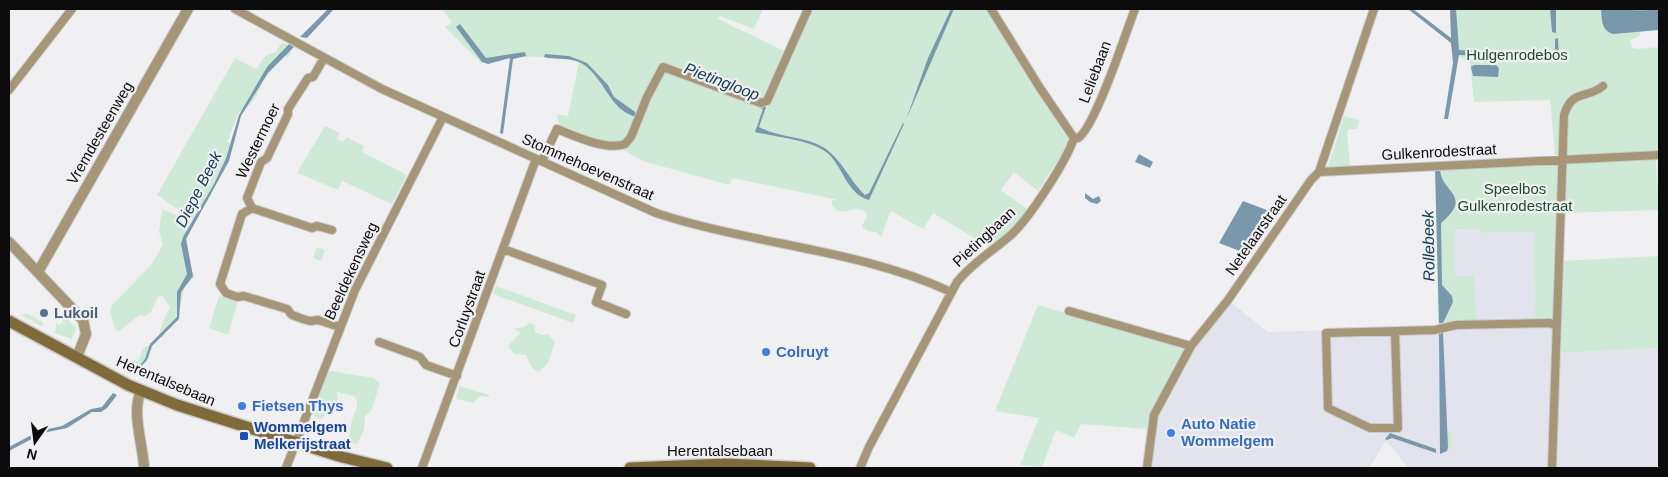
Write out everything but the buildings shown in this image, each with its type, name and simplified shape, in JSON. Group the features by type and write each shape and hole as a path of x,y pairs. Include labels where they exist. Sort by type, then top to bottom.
{"main road":[{"name":"Herentalsebaan","path":"9,321 141,390 212,418 388,468"},
{"name":"Herentalsebaan","path":"630,468 725,464 810,468"}],"street":[{"path":"9,90 72,9"},
{"name":"Vremdesteenweg","path":"38,272 188,9"},
{"name":"Stommehoevenstraat","path":"235,9 382,89 675,219 888,268 952,292"},
{"name":"Corluystraat","path":"422,468 503,249 539,160 557,129 588,141 620,146 631,137 663,67 761,104 767,100 808,9"},
{"path":"991,9 1040,88 1074,138"},
{"name":"Leliebaan","path":"1074,138 1078,138 1084,133 1094,116 1135,9"},
{"name":"Netelaarstraat","path":"1147,468 1154,415 1191,346 1228,300 1311,180 1319,172 1374,9"},
{"name":"Westermoer","path":"252,208 247,198 260,162 266,158 288,114 288,109 324,58"},
{"path":"1552,468 1564,116 1568,104 1582,93 1604,86"},
{"name":"Beeldekensweg","path":"286,468 355,290 443,117"},
{"name":"Pietingbaan","path":"860,468 869,447 952,292 971,266 1018,227 1061,163 1074,138"},
{"name":"Gulkenrodestraat","path":"1319,172 1659,155"},
{"path":"332,230 318,226 312,228 252,208 242,214 220,284 221,289 226,293 237,297 244,296 287,309 292,315 303,319 310,321 318,320 340,328"},
{"path":"9,242 83,320 86,334 77,357"},
{"path":"503,249 602,285 596,302 626,314"},
{"path":"1069,311 1191,346"},
{"path":"1395,332 1398,428 1370,428 1328,408 1326,334 1435,330 1456,325 1480,324 1550,323 1556,326"},
{"path":"379,342 420,357 426,365 457,376"},
{"path":"141,390 136,408 143,448 144,468"}],"shaded area":[{"path":"1480,229 1480,233 1534,232 1535,316 1538,319 1558,319 1560,353 1659,348 1659,468 1408,468 1390,445 1385,442 1369,468 1142,468 1147,422 1151,411 1191,346 1228,300 1268,332 1434,327 1455,322 1454,230"}],"green space":[{"path":"442,9 763,9 754,29 720,16 718,19 786,52 766,97 761,100 667,66 625,142 609,143 561,130 556,114 568,116 579,62 567,59 530,57 481,63 445,27 452,22"},
{"path":"812,9 987,9 1033,85 1071,137 1068,145 1038,191 1014,172 1001,190 1027,209 1016,225 989,247 933,213 923,229 891,211 881,237 876,232 867,231 862,226 867,217 866,212 859,209 839,211 832,205 832,200 838,200 733,178 729,185 643,161 620,148 665,69 767,108"},
{"name":"Hulgenrodebos","path":"1453,9 1606,9 1641,28 1640,36 1630,40 1632,47 1636,49 1659,47 1659,151 1555,155 1550,100 1474,102 1470,62 1461,58 1457,52"},
{"path":"282,42 290,46 290,54 287,57 283,56 270,68 255,98 248,107 239,112 227,142 231,144 214,184 193,220 157,195 235,58 256,69 266,55 276,52"},
{"path":"1344,116 1359,120 1357,129 1349,129 1347,132 1350,166 1328,167"},
{"path":"325,126 340,133 337,139 343,142 346,137 364,146 362,152 407,175 392,204 342,181 338,190 297,173"},
{"path":"1656,159 1659,210 1563,213 1566,164"},
{"name":"Speelbos Gulkenrodestraat","path":"1561,160 1560,261 1659,256 1659,348 1559,353 1558,319 1538,319 1535,316 1534,232 1480,233 1480,229 1454,230 1455,276 1474,276 1476,321 1438,325 1436,171 1438,166"},
{"path":"162,209 176,215 188,233 186,251 194,278 185,286 177,319 166,329 163,338 158,338 170,307 162,296 158,297 151,312 145,316 140,315 119,331 115,329 110,311 112,305 152,264 163,244 159,231"},
{"path":"317,247 325,250 321,261 313,258"},
{"path":"496,286 576,315 573,323 493,294"},
{"path":"219,296 238,302 228,335 209,328"},
{"path":"1038,305 1187,348 1151,411 1146,429 1081,424 1074,438 1056,430 1042,467 1020,465 1039,418 995,411"},
{"path":"26,313 43,322 43,327 21,315"},
{"path":"63,313 76,328 72,339 55,333 56,323 67,325 62,321 65,318 61,315"},
{"path":"529,323 535,325 535,332 542,335 548,334 555,342 548,363 539,372 532,368 526,355 514,354 508,346 520,333 514,328 525,327"},
{"path":"148,345 153,347 149,358 135,371 130,372 129,363 139,360 143,349"},
{"path":"331,371 373,378 380,383 372,410 365,416 364,430 358,443 354,444 348,441 351,422 357,408 354,396 337,392 338,403 329,405 323,418 319,419 313,415 325,374"},
{"path":"459,386 489,395 489,397 481,396 473,403 456,399"},
{"path":"1445,429 1451,432 1451,447 1446,453 1440,446 1440,433"}],"water":[{"path":"328,9 334,9 307,38 300,37"},
{"path":"951,9 954,9 906,120 928,58"},
{"path":"1408,9 1413,9 1451,38 1450,9 1456,9 1459,50 1555,54 1555,39 1558,38 1559,57 1553,60 1459,55 1448,119 1444,119 1453,63 1451,43"},
{"path":"1550,9 1556,9 1556,33 1552,32"},
{"path":"1601,9 1659,9 1659,30 1613,34 1604,27"},
{"path":"460,24 486,58 525,52 526,56 513,59 503,134 500,133 510,58 488,64 482,62 456,27"},
{"path":"289,44 294,47 268,73 241,116 229,161 186,239 193,276 181,292 179,319 152,346 147,360 138,370 145,359 150,344 177,317 177,292 187,274 181,244 183,237 214,184 226,158 239,115 267,67"},
{"path":"545,54 569,56 587,63 608,85 614,97 638,114 636,117 619,107 595,75 579,62 548,58 544,57"},
{"path":"1474,65 1496,65 1499,68 1498,77 1473,76 1471,67"},
{"path":"666,71 766,107 759,127 767,131 816,143 823,147 835,157 865,195 869,193 904,124 869,200 855,192 837,164 826,152 802,142 755,132 763,109 670,74 664,73 641,119 663,72"},
{"path":"1139,154 1153,162 1150,168 1135,162"},
{"path":"1435,169 1440,169 1445,184 1455,200 1455,206 1441,223 1442,285 1452,296 1453,302 1443,323 1439,323"},
{"path":"1085,193 1093,199 1099,196 1101,201 1097,204 1090,202 1085,198"},
{"path":"1243,201 1275,213 1250,255 1219,243"},
{"path":"1439,332 1443,332 1448,447 1447,451 1440,454"},
{"path":"113,393 117,395 107,408 101,412 92,412 67,428 43,433 9,451 9,447 39,431 62,426 91,409 102,407"},
{"path":"1390,433 1436,449 1436,453 1392,438 1385,439"}],"place":[{"name":"Lukoil","path":"44,313"},
{"name":"Colruyt","path":"766,352"},
{"name":"Fietsen Thys","path":"242,406"},
{"name":"Auto Natie Wommelgem","path":"1171,433"},
{"name":"Wommelgem Melkerijstraat","path":"244,436"}],"water label":[{"name":"Pietingloop","path":"722,81"},
{"name":"Diepe Beek","path":"198,189"},
{"name":"Rollebeek","path":"1428,246"}]}
